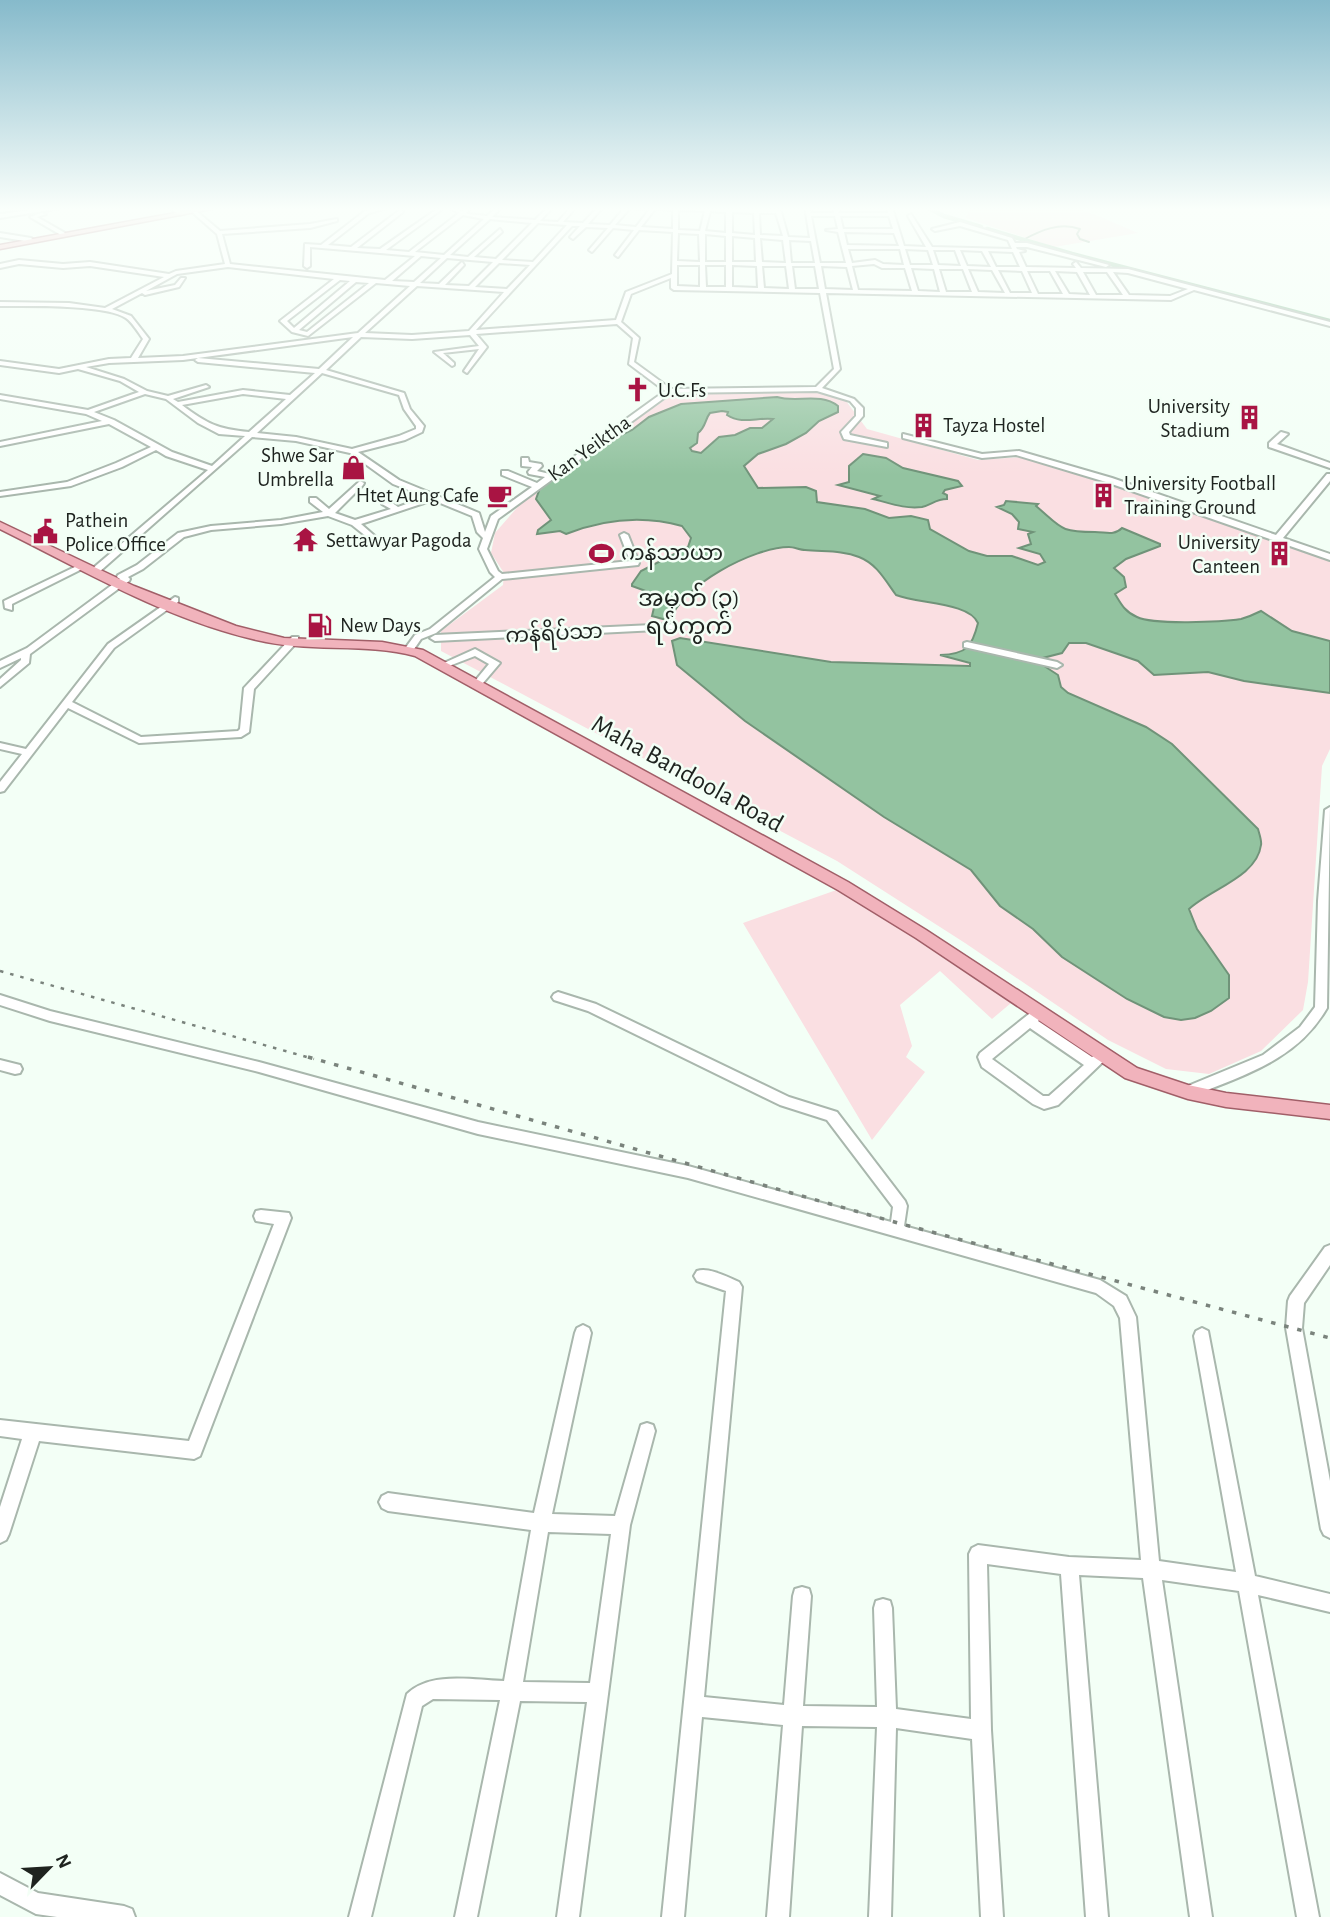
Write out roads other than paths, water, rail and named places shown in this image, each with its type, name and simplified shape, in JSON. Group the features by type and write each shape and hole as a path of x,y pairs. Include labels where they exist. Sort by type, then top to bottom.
{"main road":[{"name":"Maha Bandoola Road","path":"0,522 225,628 293,641 416,650 449,663 880,901 1124,1059 1153,1072 1203,1086 1259,1096 1330,1102"},
{"name":"Maha Bandoola Road","path":"416,650 843,886 921,934 1097,1060 1188,1092 1238,1102 1330,1112"}],"street":[{"path":"106,310 130,296"},
{"path":"312,296 283,321 294,331 304,334 314,331 356,296"},
{"path":"294,331 335,296"},
{"path":"5,605 93,568 213,469 401,296"},
{"path":"471,332 504,296"},
{"path":"618,322 627,296"},
{"path":"818,389 837,369 824,296"},
{"path":"1109,296 1177,296"},
{"path":"1226,296 1330,324"},
{"path":"0,304 57,304 106,310 130,317 146,339 134,359"},
{"path":"47,310 57,304"},
{"path":"81,312 89,308"},
{"path":"0,363 59,371 109,361 183,358 358,335 412,337 618,322 636,338 631,363 669,391 818,389 852,400 860,408 859,415 845,432 847,437 884,445"},
{"path":"471,332 484,347"},
{"path":"452,364 437,352 484,347"},
{"path":"467,371 484,347"},
{"path":"183,358 335,373 402,394 407,409 420,426 419,430 402,438 352,451"},
{"path":"335,373 342,366"},
{"path":"81,368 168,398 200,422 222,432 296,439 352,451 396,482 476,514 481,532 485,536 483,549 494,572 500,577"},
{"path":"168,398 206,387"},
{"name":"Kan Yeiktha","path":"485,536 490,524 509,505 669,391"},
{"path":"88,412 145,392"},
{"path":"179,404 243,392 291,397"},
{"path":"226,395 243,401"},
{"path":"0,397 88,412 112,421 183,460 213,469"},
{"path":"94,426 101,417"},
{"path":"0,444 112,421"},
{"path":"1283,434 1272,445 1330,466"},
{"path":"906,436 982,456 1016,453 1110,480 1330,557"},
{"path":"0,494 68,484 119,465 158,446"},
{"path":"523,463 538,466 532,472 550,476"},
{"path":"505,474 536,486"},
{"path":"1278,538 1330,475"},
{"path":"0,665 25,653 181,535 211,528 281,522 329,513 360,483"},
{"path":"355,523 434,497"},
{"path":"313,500 329,513 355,523 382,547"},
{"path":"385,502 397,510"},
{"path":"480,524 490,524"},
{"path":"416,650 431,645 434,635 500,577 635,563 624,535"},
{"path":"0,789 111,646 172,602"},
{"name":"ကန်ရိပ်သာ","path":"434,635 674,627"},
{"path":"66,703 139,740 241,734 246,730 249,688 293,641"},
{"path":"98,644 111,646"},
{"path":"967,645 1056,665"},
{"path":"449,663 474,652 487,657 495,663 480,681"},
{"path":"0,684 22,667 26,661 25,653"},
{"path":"0,746 29,753"},
{"path":"1188,1092 1268,1059 1305,1031 1321,1009 1330,810"},
{"path":"558,997 592,1007 785,1101 832,1116 900,1206 898,1223"},
{"path":"0,1000 50,1016 247,1064 478,1128 550,1145 688,1171 1100,1287 1120,1301 1128,1317 1151,1569 1201,1917"},
{"path":"1034,1017 985,1057 987,1063 1038,1100 1044,1103 1053,1101 1097,1060"},
{"path":"0,1065 15,1069"},
{"path":"0,1428 194,1450 284,1218 261,1216"},
{"path":"1330,1252 1296,1301 1294,1328 1330,1529"},
{"path":"673,1917 734,1287 702,1276"},
{"path":"466,1917 512,1690 541,1523 583,1333"},
{"path":"1202,1336 1308,1917"},
{"path":"568,1917 621,1525 647,1431"},
{"path":"1,1528 33,1433"},
{"path":"388,1502 541,1523 621,1525"},
{"path":"992,1917 981,1730 978,1555 1069,1566 1151,1569 1248,1583 1330,1603"},
{"path":"1069,1566 1097,1917"},
{"path":"778,1917 802,1596"},
{"path":"880,1917 887,1717 883,1608"},
{"path":"360,1917 414,1701 423,1692 433,1689 599,1693"},
{"path":"692,1706 793,1716 887,1717 981,1730"},
{"path":"0,1884 36,1903 124,1917"}],"waterway":[{"path":"1236,296 1330,321"}],"railway":[{"path":"0,971 314,1059"},
{"path":"308,1057 898,1223 1330,1338"}],"place":[{"name":"U.C.Fs","path":"638,390"},
{"name":"University Stadium","path":"1250,418"},
{"name":"Tayza Hostel","path":"923,425"},
{"name":"Shwe Sar Umbrella","path":"354,467"},
{"name":"Htet Aung Cafe","path":"499,495"},
{"name":"University Football Training Ground","path":"1104,495"},
{"name":"Pathein Police Office","path":"45,532"},
{"name":"Settawyar Pagoda","path":"306,540"},
{"name":"ကန်သာယာ","path":"601,553"},
{"name":"University Canteen","path":"1280,554"},
{"name":"New Days","path":"320,625"}],"district":[{"name":"အမှတ် (၃) ရပ်ကွက်","path":"689,612"}]}
